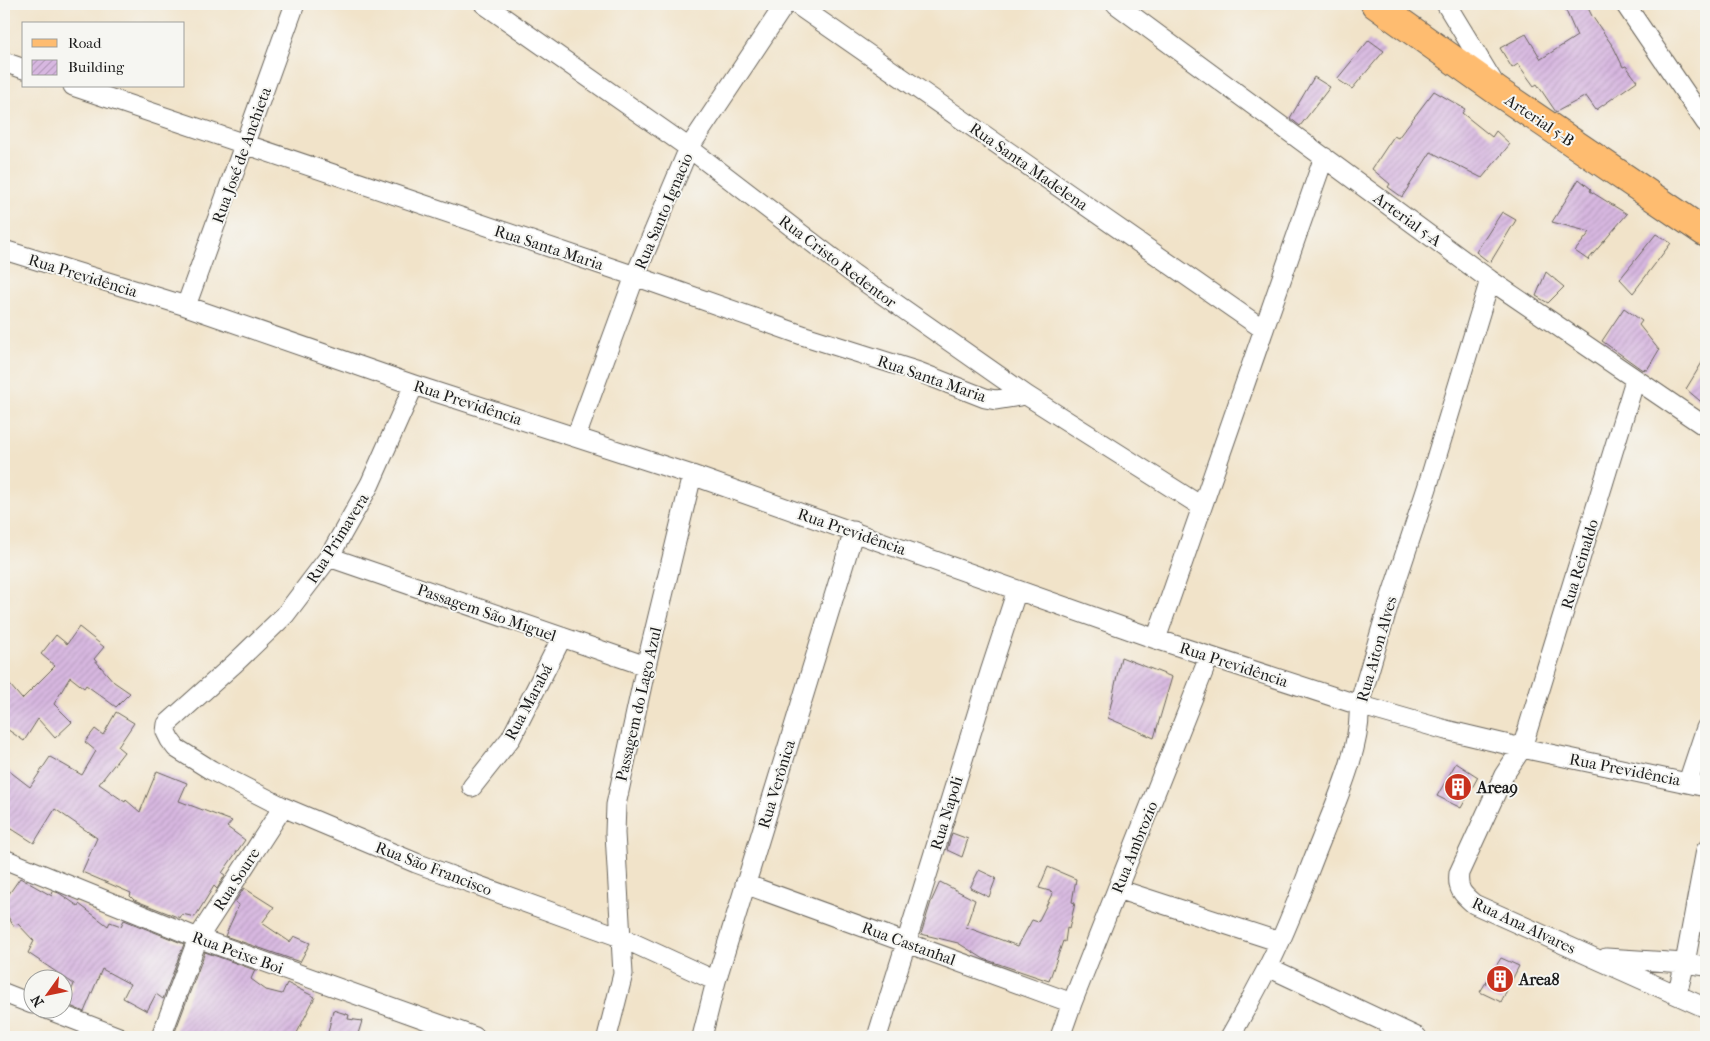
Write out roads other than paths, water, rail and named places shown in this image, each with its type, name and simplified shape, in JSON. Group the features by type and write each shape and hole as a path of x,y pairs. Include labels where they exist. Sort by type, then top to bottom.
{"main road":[{"name":"Arterial 5-B","path":"1375,4 1500,93 1706,233"}],"street":[{"name":"Rua José de Anchieta","path":"186,306 295,4"},
{"name":"Rua Cristo Redentor","path":"484,4 689,148 852,273 1026,395 1201,506"},
{"name":"Rua Santo Ignacio","path":"576,437 635,276 689,148 785,4"},
{"name":"Rua Santa Madelena","path":"796,4 1263,328"},
{"name":"Arterial 5-A","path":"1116,4 1490,280 1706,427"},
{"path":"1446,4 1500,93"},
{"path":"1625,4 1706,123"},
{"path":"4,62 22,68"},
{"name":"Rua Santa Maria","path":"79,88 635,276 804,336 918,372 985,398 996,400 1026,395"},
{"path":"1156,639 1324,157"},
{"name":"Rua Previdência","path":"4,250 186,306 414,385 692,475 1156,639 1359,705 1446,730 1522,748 1706,787"},
{"name":"Rua Aiton Alves","path":"1230,1037 1280,942 1334,808 1356,744 1360,719 1359,705 1490,280"},
{"name":"Rua Reinaldo","path":"1522,748 1635,380"},
{"name":"Rua Primavera","path":"166,732 167,724 174,716 234,664 285,615 328,557 370,484 414,385"},
{"name":"Passagem do Lago Azul","path":"620,937 615,833 616,805 646,666 692,475"},
{"name":"Rua Verônica","path":"702,1037 716,981 854,531"},
{"name":"Passagem São Miguel","path":"328,557 646,666"},
{"name":"Rua Napoli","path":"877,1037 990,672 1018,590"},
{"name":"Rua Marabá","path":"472,787 511,738 562,638"},
{"name":"Rua Ambrozio","path":"1060,1037 1209,657"},
{"path":"1688,782 1706,728"},
{"name":"Rua São Francisco","path":"166,732 176,748 211,770 283,807 416,863 620,937 716,981"},
{"name":"Rua Ana Alvares","path":"1522,748 1504,774 1460,873 1458,882 1464,896 1474,904 1706,1008"},
{"name":"Rua Soure","path":"161,1037 198,938 283,807"},
{"path":"1677,994 1685,963 1706,850"},
{"name":"Rua Peixe Boi","path":"4,859 198,938 475,1037"},
{"name":"Rua Castanhal","path":"746,884 1072,1003"},
{"path":"1117,889 1280,942"},
{"path":"607,1037 623,974 620,937"},
{"path":"1594,958 1706,966"},
{"path":"1268,966 1417,1037"},
{"path":"4,993 22,1000"},
{"path":"70,1018 119,1037"}],"place":[{"name":"Area9","path":"1458,787"},
{"name":"Area8","path":"1500,979"}]}
